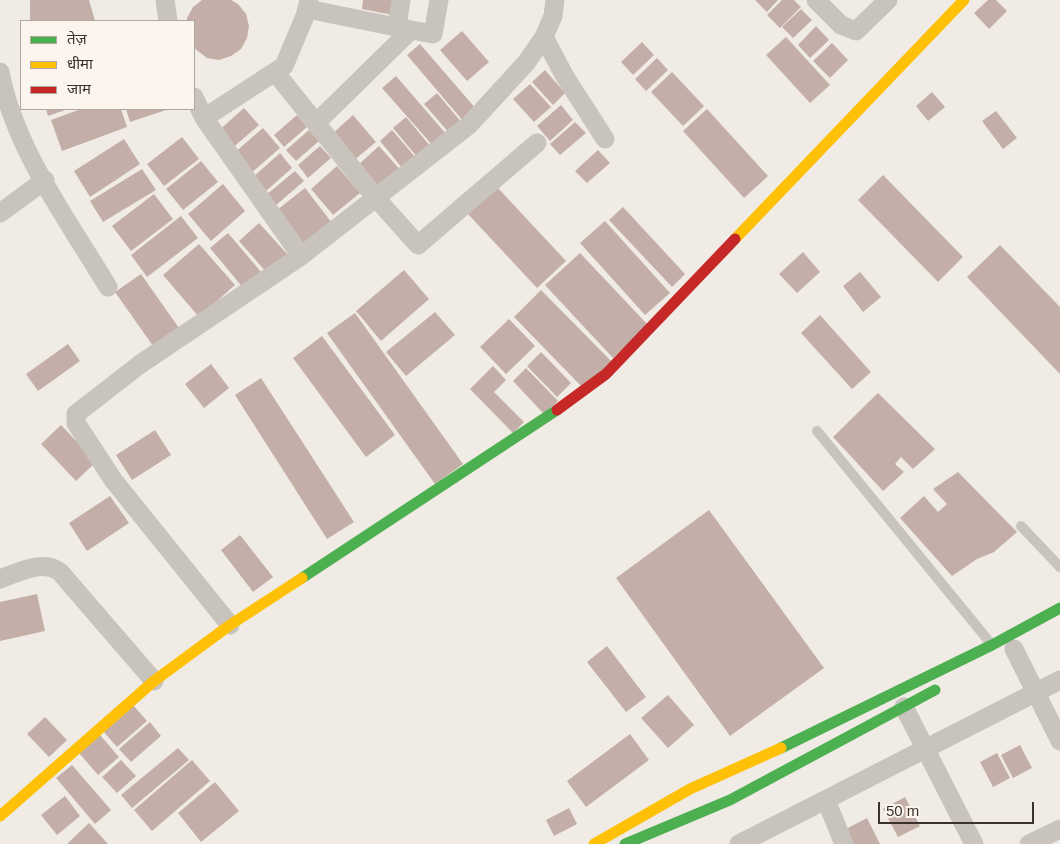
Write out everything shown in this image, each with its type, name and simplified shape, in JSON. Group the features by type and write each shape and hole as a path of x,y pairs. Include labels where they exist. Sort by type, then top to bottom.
{"street":[{"path":"165,0 168,20"},
{"path":"316,123 404,28 401,0"},
{"path":"204,118 284,66 308,4 433,34 439,0"},
{"path":"230,625 114,481 74,418 79,410 139,365 301,256 469,125 526,63 544,37 553,16 555,0"},
{"path":"816,0 841,25 856,32 888,0"},
{"path":"0,816 154,681 230,625 530,430 606,374 964,0"},
{"path":"544,37 564,76 605,138"},
{"path":"275,72 376,198 418,246 537,143"},
{"path":"1,85 28,150 108,287"},
{"path":"195,100 204,118 301,256"},
{"path":"0,213 45,180"},
{"path":"0,578 45,565 54,567 154,681"},
{"path":"609,842 690,789 768,754 992,645 1060,608"},
{"path":"1014,649 1060,741"},
{"path":"739,844 1060,680"},
{"path":"609,842 722,804 945,685"},
{"path":"904,707 924,750 974,844"},
{"path":"826,800 844,844"},
{"path":"1029,844 1060,829"}],"lane":[{"path":"817,431 992,645"},
{"path":"1021,526 1060,567"}],"building":[{"path":"30,0 89,0 95,20 30,20"},
{"path":"202,0 231,0 238,4 246,14 249,26 247,38 241,49 231,56 219,60 207,58 195,49 195,20 187,20 193,7"},
{"path":"363,0 396,0 393,15 362,9"},
{"path":"755,0 778,0 767,12"},
{"path":"782,0 794,0 801,7 780,28 767,15"},
{"path":"988,0 996,0 1007,11 989,29 974,13"},
{"path":"801,9 812,20 793,38 782,27"},
{"path":"816,26 829,40 810,58 798,45"},
{"path":"462,31 489,62 467,81 440,50"},
{"path":"786,37 830,85 810,103 766,55"},
{"path":"642,42 654,55 633,75 621,62"},
{"path":"832,43 848,60 830,78 813,61"},
{"path":"420,44 477,110 464,122 407,55"},
{"path":"657,58 668,70 646,91 635,79"},
{"path":"545,70 565,93 553,105 532,82"},
{"path":"672,72 704,106 683,126 651,92"},
{"path":"396,76 447,135 434,147 382,88"},
{"path":"530,84 551,107 534,122 513,99"},
{"path":"932,92 945,107 928,121 916,106"},
{"path":"437,93 462,123 450,134 424,104"},
{"path":"561,105 573,120 550,141 537,126"},
{"path":"244,108 259,125 230,150 216,133"},
{"path":"707,109 768,176 744,198 683,131"},
{"path":"46,110 65,110 48,116"},
{"path":"78,110 121,110 127,127 62,151 51,120"},
{"path":"126,110 166,110 130,122"},
{"path":"996,111 1017,138 1003,149 982,121"},
{"path":"297,115 307,127 284,147 274,135"},
{"path":"353,115 376,142 353,161 331,135"},
{"path":"406,117 431,147 418,158 393,128"},
{"path":"575,122 586,133 560,155 550,144"},
{"path":"263,128 280,148 250,174 233,154"},
{"path":"309,130 319,141 296,161 286,150"},
{"path":"392,130 416,158 403,169 380,141"},
{"path":"182,137 199,159 164,186 147,164"},
{"path":"124,139 140,164 90,197 74,171"},
{"path":"320,146 331,158 308,178 298,165"},
{"path":"379,146 403,173 380,192 357,166"},
{"path":"598,150 610,163 587,183 575,171"},
{"path":"280,153 292,168 266,191 253,177"},
{"path":"201,161 218,182 183,210 166,189"},
{"path":"337,166 360,193 333,215 311,189"},
{"path":"142,169 156,190 103,222 90,201"},
{"path":"295,171 304,181 275,206 266,195"},
{"path":"883,175 963,257 938,282 858,200"},
{"path":"223,184 245,211 211,241 188,214"},
{"path":"497,187 566,261 537,288 468,214"},
{"path":"305,188 332,223 304,245 277,210"},
{"path":"154,194 173,219 131,251 112,226"},
{"path":"623,207 685,274 672,287 609,220"},
{"path":"181,216 198,238 147,277 131,255"},
{"path":"605,221 670,293 645,315 580,243"},
{"path":"259,223 288,255 267,273 239,241"},
{"path":"228,233 262,273 244,289 210,248"},
{"path":"199,244 235,285 199,317 163,275"},
{"path":"1000,245 1060,307 1060,374 967,277"},
{"path":"803,252 820,272 797,293 779,274"},
{"path":"580,253 648,325 613,358 545,285"},
{"path":"404,270 429,299 381,341 356,311"},
{"path":"860,272 881,297 863,312 843,286"},
{"path":"141,274 179,328 153,346 115,292"},
{"path":"541,290 612,362 584,389 514,317"},
{"path":"435,312 455,335 406,376 386,352"},
{"path":"355,313 463,464 435,484 327,333"},
{"path":"820,315 871,372 852,389 801,333"},
{"path":"509,319 535,346 506,374 480,347"},
{"path":"322,336 395,435 366,457 293,358"},
{"path":"68,344 80,361 38,391 26,374"},
{"path":"541,352 571,383 557,397 527,366"},
{"path":"211,364 229,388 204,408 185,384"},
{"path":"493,366 506,380 494,392 524,422 513,433 470,389"},
{"path":"526,368 558,401 544,414 513,381"},
{"path":"261,378 354,522 327,539 235,395"},
{"path":"878,393 935,449 913,469 901,457 895,464 904,472 883,491 833,437"},
{"path":"61,425 96,462 76,481 41,444"},
{"path":"155,430 171,455 132,480 116,455"},
{"path":"958,472 1017,532 994,552 977,559 952,576 900,518 924,496 938,512 947,504 933,489"},
{"path":"110,496 129,523 87,551 69,523"},
{"path":"709,510 824,668 730,736 616,578"},
{"path":"240,535 273,577 253,592 221,550"},
{"path":"37,594 45,631 0,641 0,602"},
{"path":"607,646 646,697 626,712 587,662"},
{"path":"668,695 694,725 668,748 641,718"},
{"path":"133,705 147,721 117,747 103,731"},
{"path":"45,717 67,740 49,757 27,734"},
{"path":"150,722 161,736 131,762 119,749"},
{"path":"630,734 649,760 586,807 567,781"},
{"path":"100,735 119,757 98,775 79,753"},
{"path":"1020,745 1032,768 1013,778 1001,755"},
{"path":"178,748 189,760 132,808 121,795"},
{"path":"997,753 1010,778 993,787 980,762"},
{"path":"121,760 136,776 117,793 102,777"},
{"path":"192,760 210,781 152,831 134,810"},
{"path":"72,765 111,810 95,824 56,778"},
{"path":"215,782 239,811 201,842 178,813"},
{"path":"65,796 80,816 57,835 41,815"},
{"path":"905,797 920,826 898,837 883,809"},
{"path":"569,808 577,824 554,836 546,820"},
{"path":"867,818 880,844 851,844 844,830"},
{"path":"89,823 108,844 67,844"}],"traffic: fast":[{"path":"302,578 557,410"},
{"path":"781,748 992,645 1060,608"},
{"path":"625,844 730,800 935,690"}],"traffic: slow":[{"path":"735,239 964,0"},
{"path":"0,816 154,681 230,625 302,578"},
{"path":"594,844 690,789 781,748"}],"traffic: jam":[{"path":"557,410 606,374 735,239"}]}
